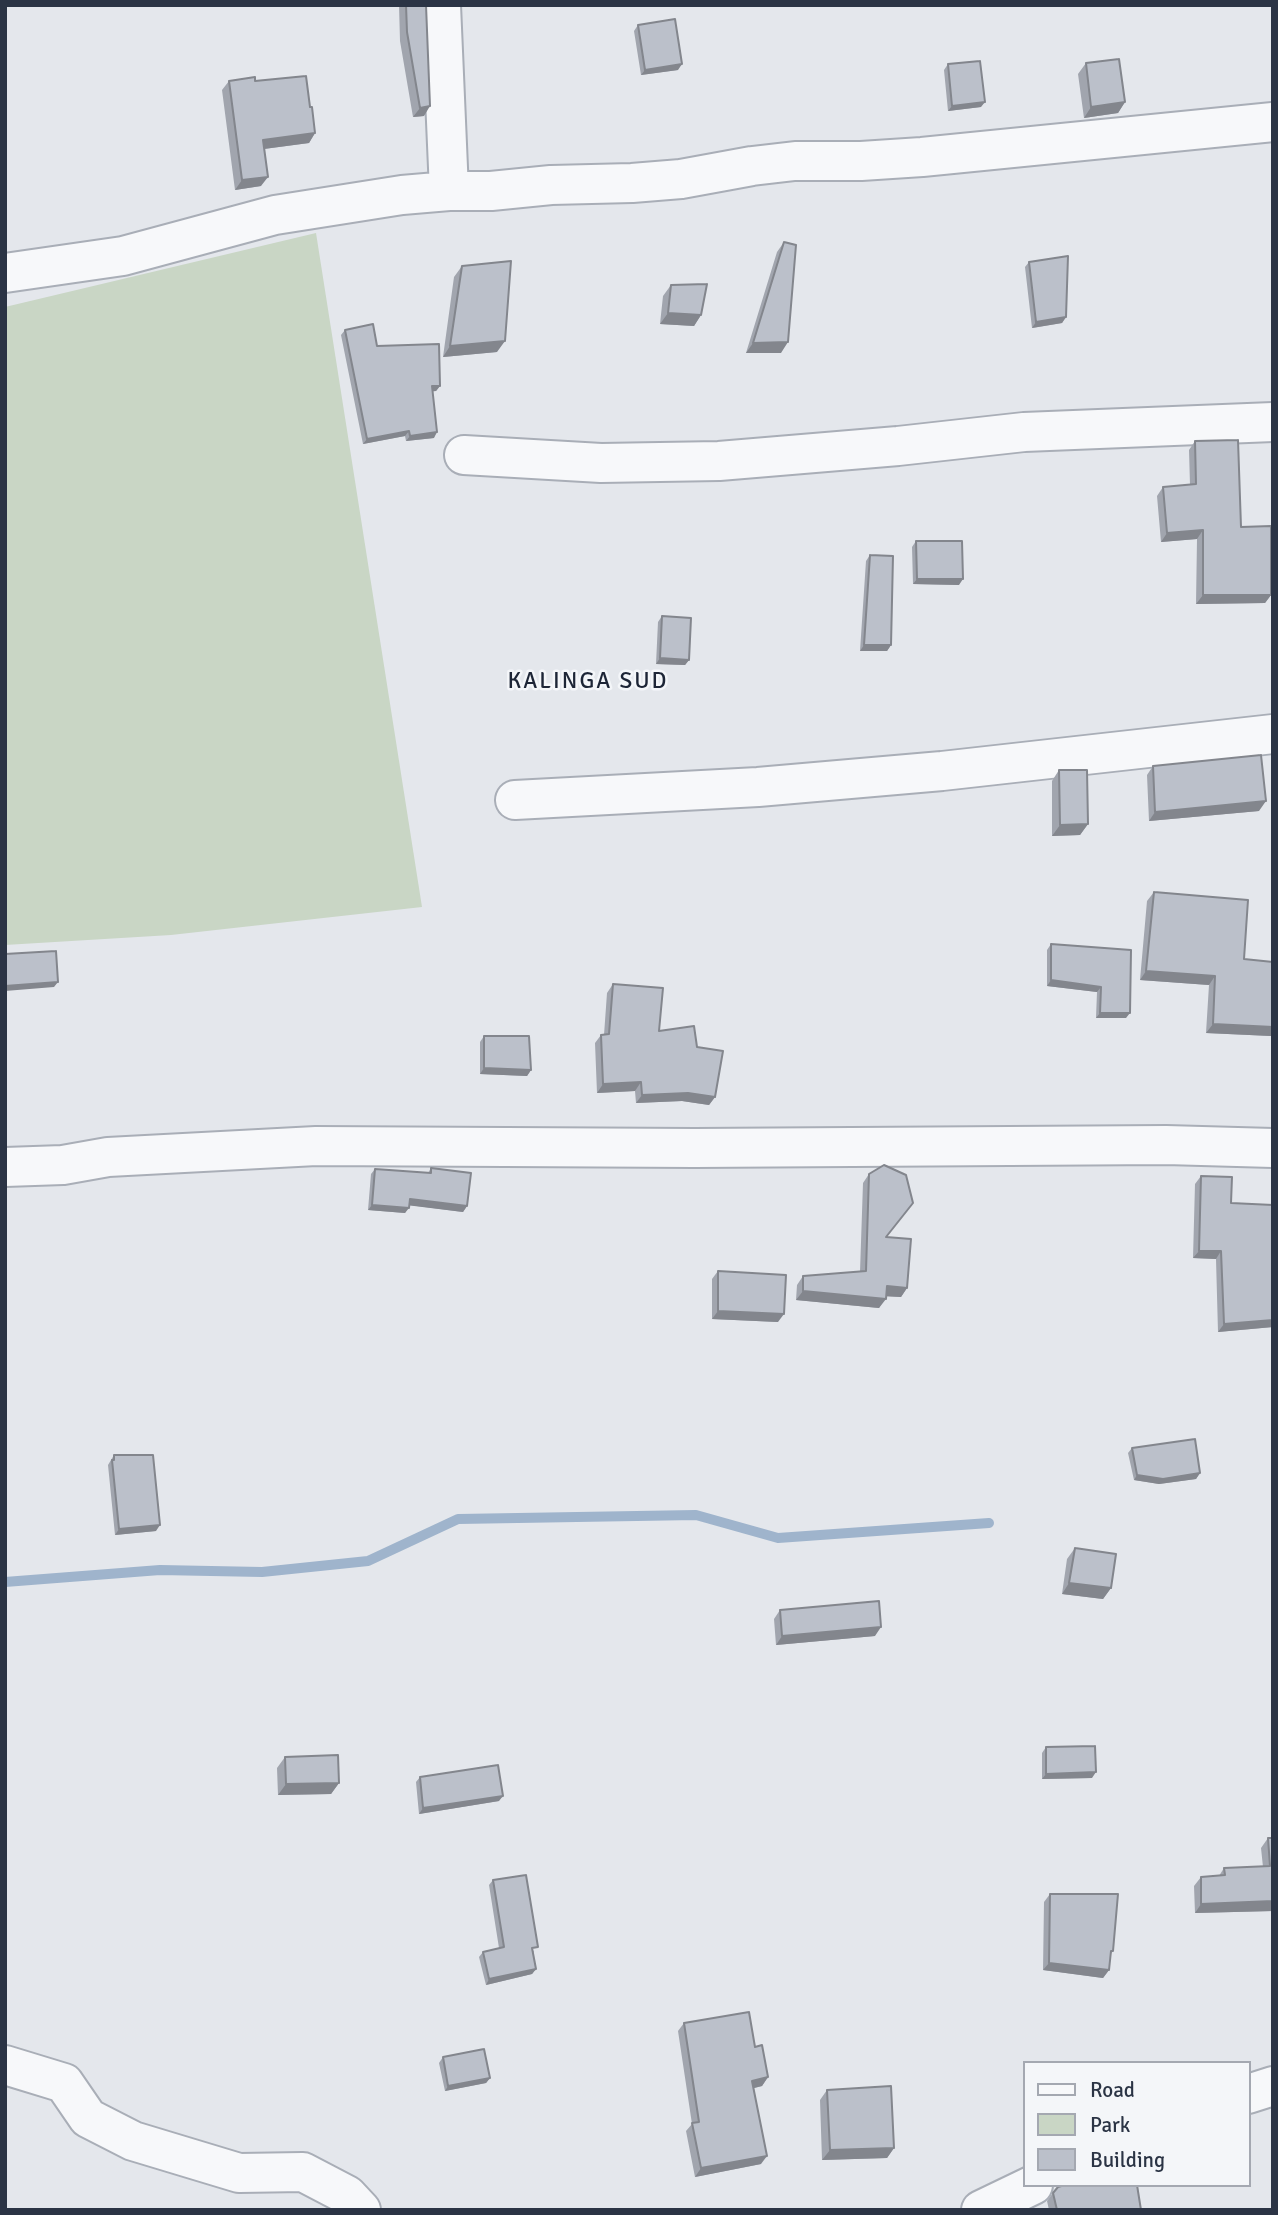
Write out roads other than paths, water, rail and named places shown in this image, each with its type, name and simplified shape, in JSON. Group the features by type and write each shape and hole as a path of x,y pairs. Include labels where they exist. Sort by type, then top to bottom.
{"street":[{"path":"441,5 449,191"},
{"path":"5,273 123,256 275,215 402,195 681,179 795,161 861,162 1273,122"},
{"path":"464,455 601,463 719,461 1024,432 1273,422"},
{"path":"515,800 758,787 917,773 1273,734"},
{"path":"5,1167 63,1165 108,1157 316,1146 709,1148 1166,1145 1273,1148"},
{"path":"5,2065 64,2083 88,2118 133,2141 239,2174 303,2172 347,2195 361,2210"},
{"path":"1250,2093 1273,2086"},
{"path":"981,2210 1030,2187"}],"waterway":[{"path":"5,1582 160,1570 262,1572 368,1561 458,1519 696,1515 778,1538 989,1523"}],"district":[{"name":"KALINGA SUD","path":"588,682"}]}
